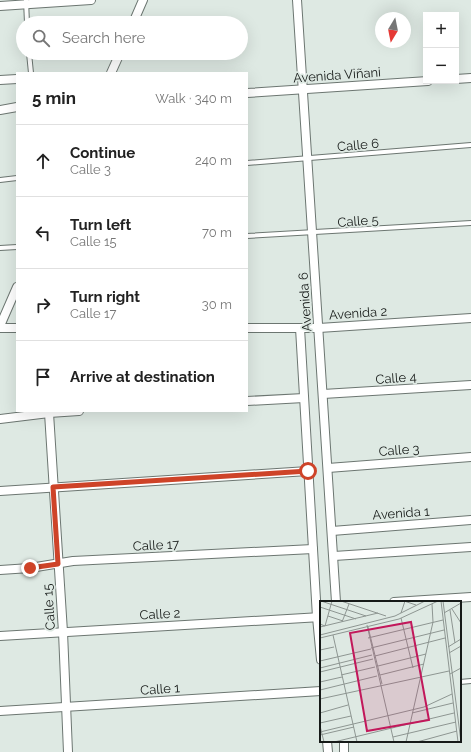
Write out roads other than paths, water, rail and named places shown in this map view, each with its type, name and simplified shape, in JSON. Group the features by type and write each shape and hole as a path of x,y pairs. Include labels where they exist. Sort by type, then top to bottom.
{"street":[{"path":"0,6 26,2 91,0"},
{"path":"136,16 143,0"},
{"name":"Avenida 6","path":"297,0 336,601"},
{"path":"111,72 117,60"},
{"path":"0,80 16,78"},
{"path":"459,79 471,78"},
{"name":"Avenida Viñani","path":"248,93 423,81"},
{"path":"0,110 16,107"},
{"path":"16,289 0,327 16,328"},
{"name":"Avenida 2","path":"248,328 319,328 471,318"},
{"name":"Avenida 6","path":"300,328 313,549 320,638"},
{"name":"Calle 4","path":"323,394 471,385"},
{"path":"248,401 304,398"},
{"path":"0,419 64,412"},
{"name":"Calle 15","path":"49,413 63,632 68,752"},
{"name":"Calle 3","path":"328,468 471,457"},
{"path":"0,491 308,471"},
{"name":"Avenida 1","path":"332,531 471,520"},
{"path":"334,556 471,547"},
{"name":"Calle 17","path":"0,570 58,564 72,561 313,549"},
{"path":"409,601 471,597"},
{"name":"Calle 2","path":"0,636 319,617"},
{"name":"Calle 1","path":"0,711 320,691"},
{"path":"327,742 328,752"}],"lane":[{"path":"26,2 27,16"},
{"path":"30,60 31,72"},
{"name":"Calle 6","path":"248,163 471,145"},
{"path":"0,180 16,178"},
{"name":"Calle 5","path":"248,236 313,234 471,224"},
{"path":"0,248 16,247"},
{"path":"461,682 471,681"}]}
